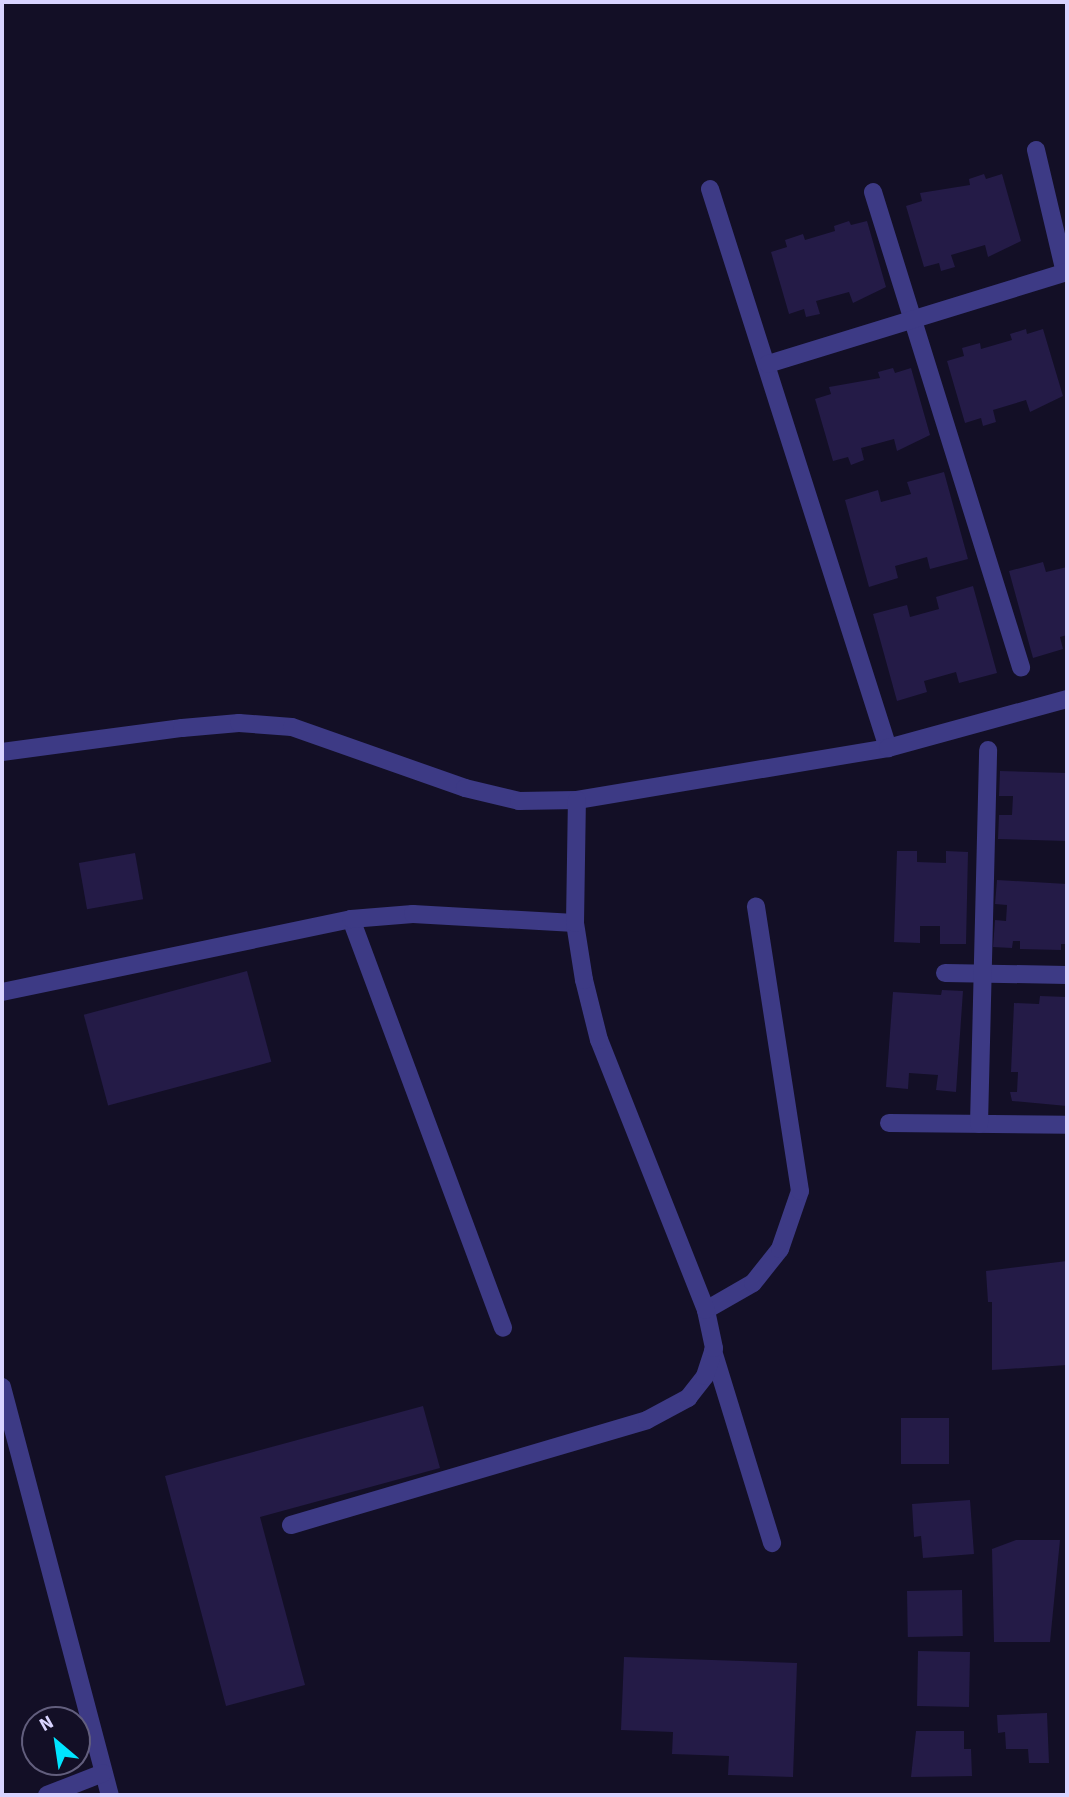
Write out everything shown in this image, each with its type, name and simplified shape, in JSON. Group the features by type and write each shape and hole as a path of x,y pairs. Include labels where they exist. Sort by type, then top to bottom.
{"street":[{"path":"768,364 1066,273 1036,150"},
{"path":"710,189 768,364 888,748"},
{"path":"873,192 915,319 1021,667"},
{"path":"2,752 239,723 292,727 465,788 519,800 577,800 888,748 1067,699"},
{"path":"979,1124 988,750"},
{"path":"577,800 575,923 600,1040 706,1310 713,1351 772,1542"},
{"path":"706,1310 753,1283 780,1248 800,1191 756,906"},
{"path":"2,992 351,919 414,914 575,923"},
{"path":"351,919 503,1328"},
{"path":"945,973 1067,975"},
{"path":"889,1123 1067,1125"},
{"path":"291,1525 647,1420 688,1398 705,1376 713,1351"},
{"path":"2,1387 110,1795"},
{"path":"47,1795 103,1773"}],"building":[{"path":"984,174 986,179 1002,174 1021,241 988,257 985,245 951,255 955,267 941,271 939,263 924,267 906,206 922,201 920,193 970,185 969,179"},
{"path":"849,221 851,225 867,221 886,287 853,303 849,292 816,301 820,314 806,317 804,309 789,314 771,252 787,247 785,240 803,234 805,240 835,231 834,226"},
{"path":"1026,329 1027,334 1043,329 1063,396 1030,412 1026,400 993,410 996,422 983,426 981,418 965,423 947,361 964,356 962,348 980,343 981,349 1012,340 1010,334"},
{"path":"893,368 895,373 911,368 930,435 897,451 894,439 861,448 864,460 851,465 848,457 833,461 815,399 831,394 829,387 880,378 878,372"},
{"path":"944,472 968,559 930,569 927,557 895,566 898,578 869,587 845,500 878,490 881,502 911,494 907,482"},
{"path":"1043,562 1046,572 1067,567 1067,635 1060,637 1063,649 1033,658 1009,571"},
{"path":"973,586 997,673 959,683 956,672 924,681 927,692 897,701 873,614 907,605 910,617 939,609 936,597"},
{"path":"1000,771 1067,773 1067,841 998,839 999,815 1012,815 1013,796 999,796"},
{"path":"897,851 917,851 917,862 946,863 946,851 968,852 966,944 940,944 940,926 920,926 920,943 894,942"},
{"path":"135,853 143,899 87,909 79,863"},
{"path":"997,880 1067,884 1067,944 1061,944 1061,950 1020,949 1020,941 1013,941 1012,948 993,947 995,920 1006,921 1007,905 995,904"},
{"path":"247,971 271,1062 108,1106 84,1015"},
{"path":"942,990 963,991 956,1092 936,1090 938,1075 909,1073 908,1089 886,1087 893,992 941,995"},
{"path":"1040,996 1067,997 1067,1106 1012,1101 1010,1092 1017,1092 1018,1072 1011,1072 1014,1003 1039,1004"},
{"path":"1067,1261 1067,1365 992,1370 992,1302 988,1302 986,1271"},
{"path":"423,1406 440,1468 260,1517 305,1685 226,1706 165,1476"},
{"path":"901,1418 949,1418 949,1464 901,1464"},
{"path":"970,1500 974,1554 923,1558 921,1536 914,1537 912,1504"},
{"path":"1016,1540 1060,1540 1050,1642 994,1642 992,1549"},
{"path":"962,1590 963,1636 908,1637 907,1591"},
{"path":"918,1651 970,1652 969,1707 917,1706"},
{"path":"624,1657 797,1663 793,1777 728,1775 729,1756 672,1754 673,1732 621,1730"},
{"path":"1047,1713 1049,1763 1029,1763 1028,1749 1006,1749 1005,1732 998,1733 997,1715"},
{"path":"916,1731 964,1731 964,1749 971,1749 972,1776 911,1777"}]}
